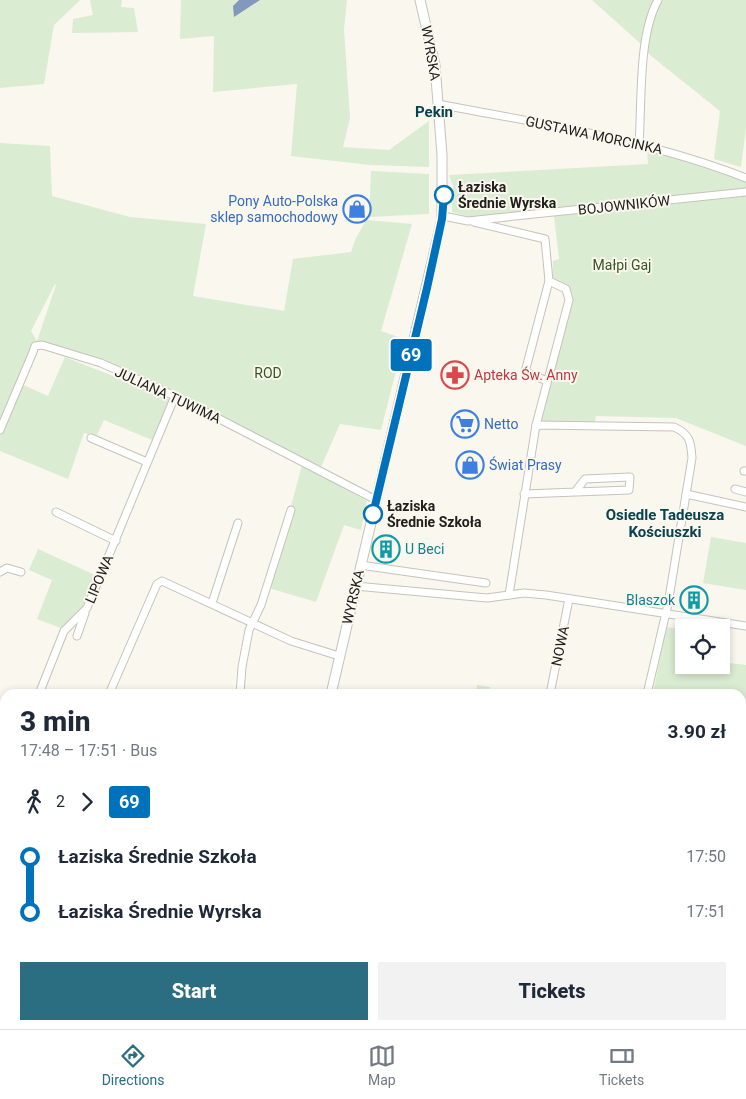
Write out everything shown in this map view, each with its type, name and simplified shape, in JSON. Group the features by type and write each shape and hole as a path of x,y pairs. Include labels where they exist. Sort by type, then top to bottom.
{"street":[{"name":"WYRSKA","path":"332,689 443,216 444,195 433,52 420,0"},
{"path":"639,144 645,41 651,12 658,0"},
{"name":"GUSTAWA MORCINKA","path":"438,104 639,144 688,156 746,178"},
{"name":"BOJOWNIKÓW","path":"443,216 468,221 746,192"},
{"path":"468,221 545,239 549,281 525,372 547,381"},
{"path":"509,595 536,425 569,300 566,289 549,281"},
{"name":"JULIANA TUWIMA","path":"0,430 35,346 42,345 101,363 176,396 376,500"},
{"name":"LIPOWA","path":"41,689 64,631 87,608 176,396"},
{"path":"536,425 674,428 685,432 692,443 692,458 672,586 648,689"},
{"path":"91,438 147,462"},
{"path":"524,494 629,490 630,476 585,478 575,492"},
{"path":"735,488 746,492"},
{"path":"686,494 746,507"},
{"path":"240,689 242,667 249,630 254,622 290,510"},
{"name":"LIPOWA","path":"56,512 116,541"},
{"path":"212,603 238,523"},
{"path":"360,566 486,582"},
{"path":"0,572 4,568 21,572"},
{"path":"111,689 157,584 162,581 254,622 291,641 339,656"},
{"path":"355,586 487,598 524,593 746,626"},
{"name":"NOWA","path":"551,689 569,599"},
{"path":"76,636 87,608"}],"green space":[{"path":"0,0 80,0 54,25 44,84 0,88"},
{"path":"90,0 122,0 121,7 134,8 138,32 72,33 73,19 93,15"},
{"path":"181,0 347,0 344,29 350,118 343,147 389,150 429,121 429,167 370,165 291,156 297,84 213,92 214,36 180,39"},
{"path":"592,0 746,0 746,128 741,167 714,159 720,111 650,55 641,44"},
{"name":"ROD","path":"0,143 50,146 52,196 130,217 206,224 193,296 284,311 293,259 351,252 366,220 412,224 381,331 404,339 381,430 340,424 321,467 176,393 38,341 0,421","holes":["56,285 37,341 31,331"]},
{"path":"647,148 746,182 746,188 471,217 452,212 453,186 449,175 648,164"},
{"path":"371,171 429,174 429,214 369,217"},
{"name":"Małpi Gaj","path":"746,194 746,446 676,418 596,416 595,422 541,422 573,296 569,286 552,279 553,261 559,259 554,216"},
{"path":"65,357 171,399 152,440 104,420 96,437 84,433 68,479 0,451 0,436 21,384 48,396"},
{"path":"302,465 367,501 361,530 344,525 316,602 269,588"},
{"path":"711,537 746,543 746,590 703,583"},
{"path":"38,549 95,575 77,622 61,628 37,619 52,580 29,570"},
{"path":"666,627 675,628 675,674 730,674 730,663 746,665 746,689 654,689"},
{"path":"477,685 490,687 490,689 477,689"}],"water":[{"path":"239,0 260,0 234,17 233,6"}],"bus line":[{"name":"69","path":"373,514 427,288 444,210 444,195"}],"place":[{"name":"Łaziska Średnie Wyrska","path":"444,195"},
{"name":"Pony Auto-Polska sklep samochodowy","path":"357,209"},
{"name":"Apteka Św. Anny","path":"455,375"},
{"name":"Netto","path":"465,424"},
{"name":"Świat Prasy","path":"470,465"},
{"name":"Łaziska Średnie Szkoła","path":"373,514"},
{"name":"U Beci","path":"386,549"},
{"name":"Blaszok","path":"694,600"}],"district":[{"name":"Pekin","path":"434,112"},
{"name":"Osiedle Tadeusza Kościuszki","path":"665,524"}]}
